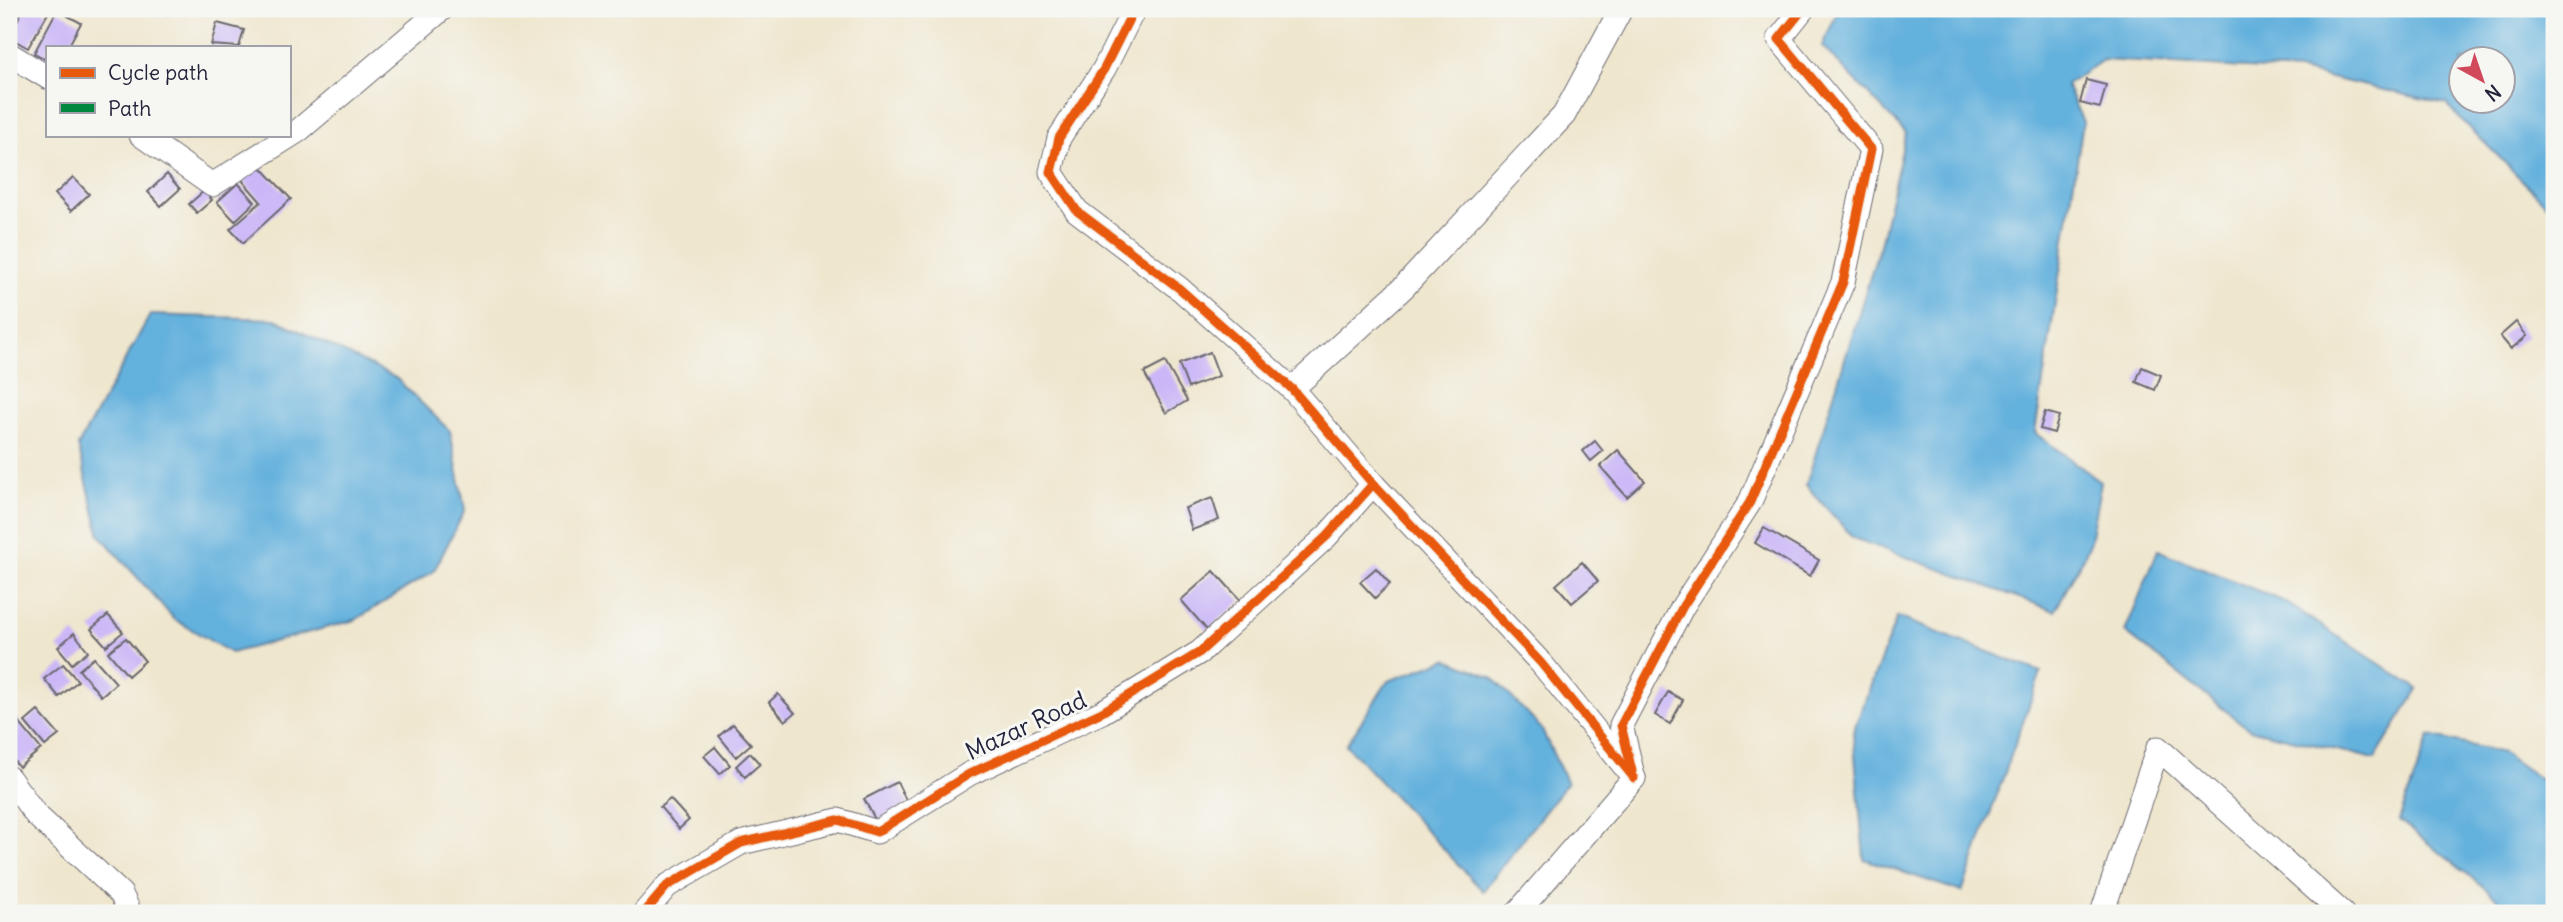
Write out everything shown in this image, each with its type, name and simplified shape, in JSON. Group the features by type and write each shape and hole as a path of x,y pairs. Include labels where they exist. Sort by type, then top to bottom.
{"street":[{"path":"142,136 212,185 298,131 442,9"},
{"path":"1134,9 1104,69 1059,138 1051,172 1077,211 1180,289 1292,389 1373,484 1541,663 1634,778"},
{"path":"1292,389 1404,287 1564,115 1621,9"},
{"path":"1634,778 1621,725 1683,606 1749,502 1843,282 1863,200 1871,149 1779,39 1803,9"},
{"path":"9,54 46,76"},
{"name":"Mazar Road","path":"644,913 667,886 741,843 838,820 877,832 970,774 1102,712 1200,652 1327,536 1373,484"},
{"path":"2102,913 2158,748 2342,913"},
{"path":"9,778 36,815 121,894 131,913"},
{"path":"1517,913 1634,778"}],"water":[{"path":"1839,9 2554,9 2554,212 2458,116 2518,116 2518,46 2448,46 2448,106 2300,71 2103,60 2066,85 2083,122 2035,433 2101,482 2089,546 2055,611 1853,538 1806,485 1880,245 1906,133 1822,46"},
{"path":"150,315 275,319 396,378 450,431 465,510 434,571 355,620 231,653 174,619 100,535 78,446"},
{"path":"2158,550 2285,602 2418,689 2375,759 2249,729 2125,632"},
{"path":"1897,617 2041,672 1962,892 1864,859 1853,732"},
{"path":"1447,659 1492,677 1541,728 1567,783 1483,891 1346,745 1388,681"},
{"path":"2430,736 2503,753 2554,789 2554,913 2516,913 2399,820"}],"building":[{"path":"23,9 41,9 48,13 28,48 9,37"},
{"path":"57,10 81,23 69,46 46,46 46,59 34,53"},
{"path":"217,23 244,30 239,46 211,45"},
{"path":"2086,80 2106,85 2100,108 2080,103"},
{"path":"259,165 291,199 243,243 230,229 261,202 242,180"},
{"path":"167,174 180,189 161,206 148,192"},
{"path":"73,177 89,194 71,211 55,194"},
{"path":"238,183 255,202 235,221 217,202"},
{"path":"204,191 212,200 197,213 189,204"},
{"path":"2516,322 2527,336 2511,349 2500,336"},
{"path":"1210,352 1219,376 1188,388 1179,364"},
{"path":"1165,362 1187,401 1166,413 1144,373"},
{"path":"2142,367 2161,375 2155,390 2136,382"},
{"path":"2045,412 2059,416 2054,433 2040,429"},
{"path":"1595,441 1603,451 1591,461 1583,451"},
{"path":"1618,450 1645,481 1627,497 1600,466"},
{"path":"1212,498 1219,520 1192,530 1185,508"},
{"path":"1764,528 1819,560 1810,576 1755,543"},
{"path":"1582,562 1598,581 1572,603 1556,585"},
{"path":"1376,568 1390,584 1375,598 1360,582"},
{"path":"1214,571 1241,601 1207,630 1181,600"},
{"path":"108,615 123,632 106,646 91,629"},
{"path":"74,633 88,651 72,664 58,647"},
{"path":"126,638 145,661 128,676 108,652"},
{"path":"94,658 116,683 101,696 79,670"},
{"path":"63,664 78,681 59,697 44,679"},
{"path":"1668,692 1683,700 1670,724 1655,715"},
{"path":"778,694 795,713 785,721 769,702"},
{"path":"9,710 41,749 19,767 9,754"},
{"path":"38,711 59,735 45,746 25,722"},
{"path":"733,724 751,744 736,757 719,736"},
{"path":"715,747 730,765 720,774 704,756"},
{"path":"750,753 760,764 745,777 736,766"},
{"path":"897,782 908,804 876,821 864,799"},
{"path":"670,799 689,820 679,829 660,807"}],"marked path":[{"path":"165,14 169,9"}],"cycle path":[{"path":"1134,9 1104,69 1059,138 1051,172 1077,211 1180,289 1292,389 1373,484 1541,663 1634,778"},
{"path":"1632,771 1621,725 1683,606 1750,502 1843,282 1871,149 1779,39 1803,9"},
{"path":"644,913 667,886 741,843 838,820 877,832 969,774 1102,712 1200,652 1327,536 1373,484"}]}
